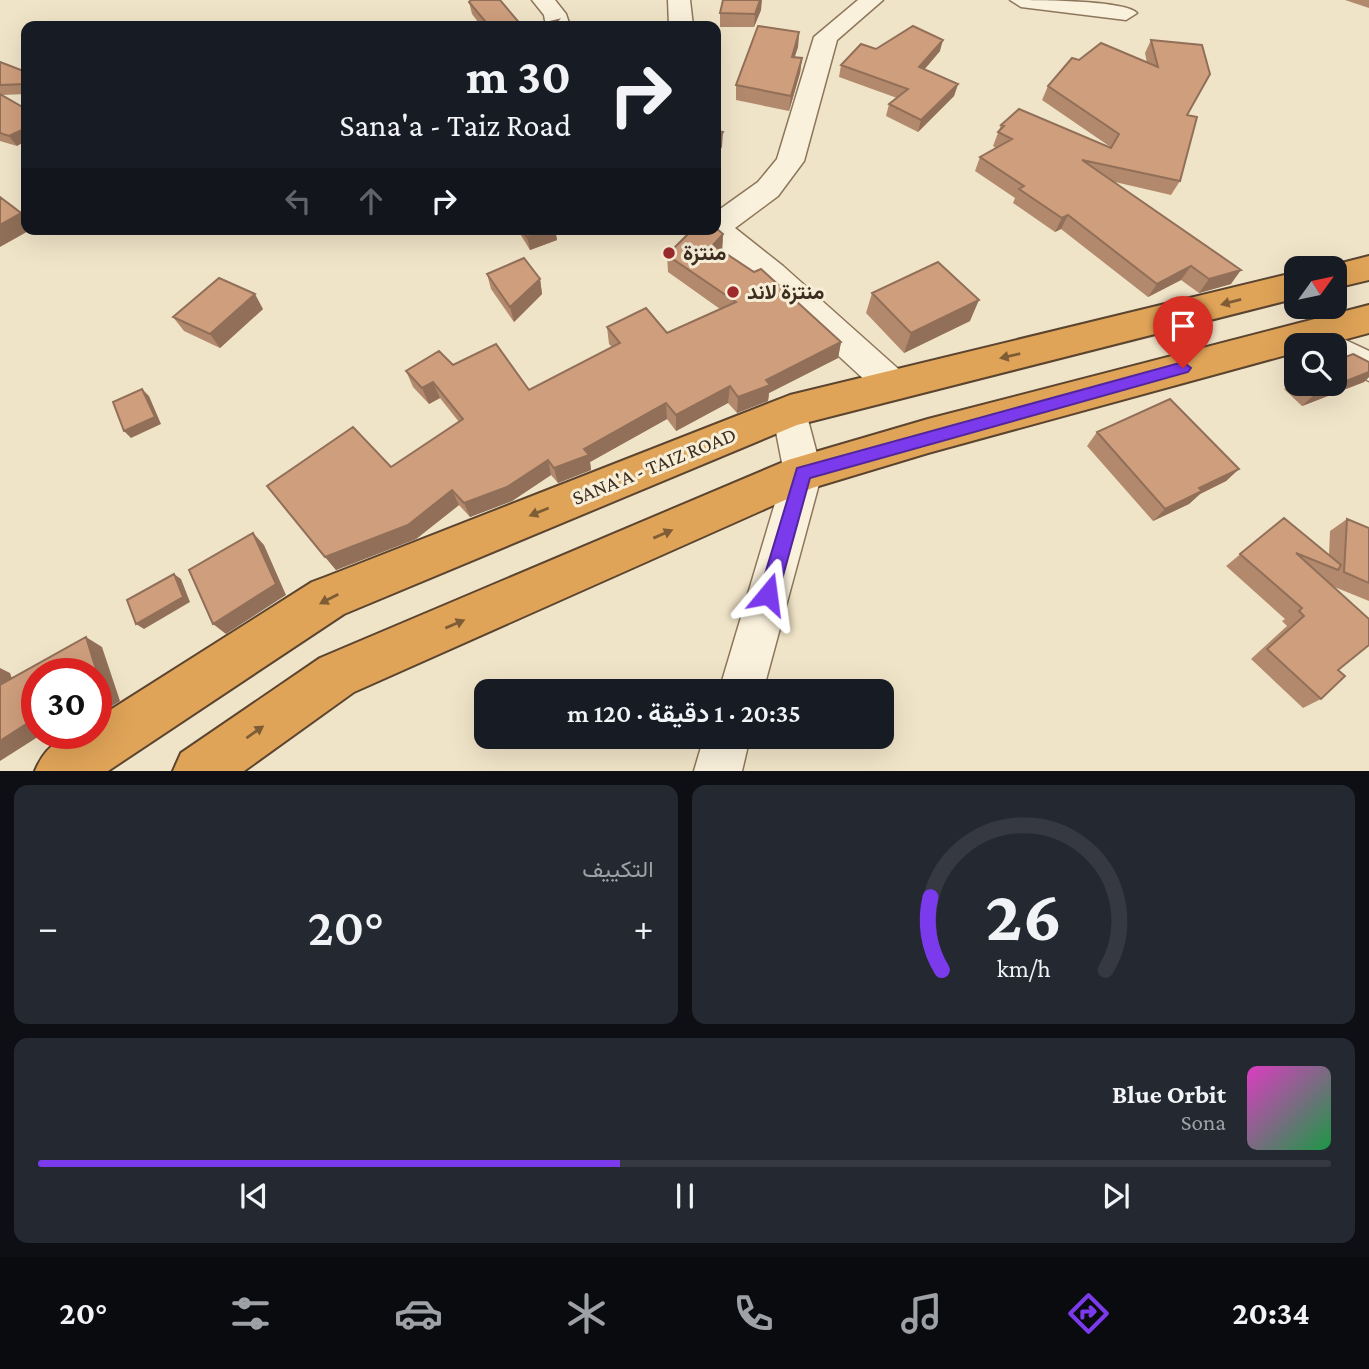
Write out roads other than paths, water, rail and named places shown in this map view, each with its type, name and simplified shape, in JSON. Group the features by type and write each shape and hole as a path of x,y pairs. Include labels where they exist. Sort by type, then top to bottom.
{"highway":[{"path":"1348,273 1369,268"},
{"name":"SANA'A - TAIZ ROAD","path":"61,771 328,598 790,411 1283,288"},
{"path":"1283,288 1318,333"},
{"path":"1342,333 1369,319"},
{"path":"199,771 337,675 803,473 1284,352"}],"street":[{"path":"543,0 555,14 557,21"},
{"path":"680,0 681,21"},
{"path":"721,224 768,189 790,161 825,37 872,0"},
{"path":"1021,0 1126,13"},
{"path":"721,232 772,274 892,384"},
{"path":"1347,354 1369,367"},
{"path":"744,679 803,473 790,411"},
{"path":"718,771 724,749"}],"place":[{"name":"منتزة","path":"669,253"},
{"name":"منتزة لاند","path":"733,292"}]}
